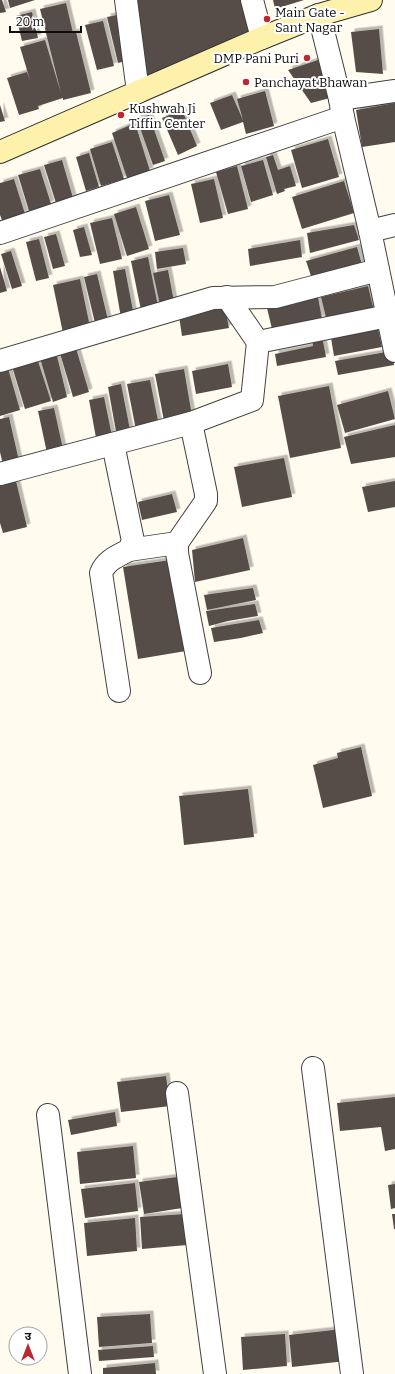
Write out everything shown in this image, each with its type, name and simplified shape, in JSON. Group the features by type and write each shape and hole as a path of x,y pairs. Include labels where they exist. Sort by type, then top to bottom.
{"street":[{"path":"126,0 138,92"},
{"path":"252,0 262,38"},
{"path":"0,152 262,38 319,15 370,0"},
{"path":"319,15 370,231 395,351"},
{"path":"0,233 342,108 395,91"},
{"path":"370,231 395,225"},
{"path":"0,361 213,298 275,297 378,270"},
{"path":"0,474 191,423 252,400 258,342 227,297"},
{"path":"258,342 388,316"},
{"path":"191,423 206,494 206,501 177,542 177,553 200,673"},
{"path":"113,444 133,541 129,550"},
{"path":"119,691 101,573 104,565 110,560 129,550 177,542"},
{"path":"313,1068 352,1374"},
{"path":"177,1093 215,1374"},
{"path":"48,1115 80,1374"}],"building":[{"path":"0,0 2,0 6,12 0,13"},
{"path":"8,0 35,0 10,8"},
{"path":"126,0 252,0 262,38 138,92"},
{"path":"273,0 304,0 275,9"},
{"path":"66,3 73,33 76,32 91,93 63,100 63,98 38,106 39,109 19,115 7,78 27,72 30,80 20,47 45,40 61,93 40,9"},
{"path":"32,12 38,38 22,41 16,16"},
{"path":"122,14 133,59 118,63 107,17"},
{"path":"103,21 114,66 97,70 85,25"},
{"path":"379,29 383,74 356,72 351,32"},
{"path":"318,60 330,98 311,103 288,70"},
{"path":"265,91 274,126 246,134 243,122 221,130 210,103 232,95 243,120 237,99"},
{"path":"395,103 395,142 362,147 356,110"},
{"path":"0,105 5,121 0,122"},
{"path":"182,110 197,146 178,155 162,118"},
{"path":"149,115 165,161 153,165 137,119"},
{"path":"135,123 150,171 127,178 112,133"},
{"path":"328,139 339,177 302,188 291,150"},
{"path":"112,142 124,179 101,186 90,149"},
{"path":"89,153 99,187 86,191 76,157"},
{"path":"273,155 278,170 290,166 296,186 284,189 285,191 277,194 266,157"},
{"path":"62,160 73,198 56,203 44,165"},
{"path":"263,160 273,195 251,202 241,166"},
{"path":"237,166 248,209 228,214 216,172"},
{"path":"40,169 51,204 29,211 18,175"},
{"path":"14,179 25,214 2,220 0,215 0,183"},
{"path":"214,179 223,218 200,223 191,184"},
{"path":"344,181 354,213 302,229 292,197"},
{"path":"169,195 180,235 155,241 145,201"},
{"path":"136,207 149,249 127,256 114,214"},
{"path":"112,218 122,259 100,264 90,223"},
{"path":"354,225 359,240 310,253 307,233"},
{"path":"84,227 92,255 80,257 73,230"},
{"path":"56,234 65,266 53,269 44,237"},
{"path":"39,239 49,278 36,281 26,242"},
{"path":"300,240 302,257 250,266 248,249"},
{"path":"357,247 362,265 312,279 306,261"},
{"path":"183,248 186,264 157,269 155,252"},
{"path":"11,251 22,286 12,289 1,254"},
{"path":"148,257 158,306 141,310 131,261"},
{"path":"0,267 7,291 0,293"},
{"path":"125,269 134,316 121,318 113,271"},
{"path":"168,270 174,302 160,305 153,273"},
{"path":"97,274 108,320 95,323 84,277"},
{"path":"80,279 90,327 63,333 53,285"},
{"path":"368,286 374,311 327,322 321,297"},
{"path":"318,297 322,319 272,329 267,308"},
{"path":"225,308 229,328 182,336 179,316"},
{"path":"378,329 382,347 334,356 331,338"},
{"path":"322,336 326,357 277,366 275,354 313,346 312,337"},
{"path":"75,345 89,392 73,397 59,350"},
{"path":"392,351 394,365 338,375 335,361"},
{"path":"56,352 67,397 53,402 40,358"},
{"path":"36,355 51,401 25,409 11,363"},
{"path":"228,364 232,387 196,394 192,371"},
{"path":"7,365 20,410 0,416 0,367"},
{"path":"184,369 192,416 164,421 155,374"},
{"path":"150,380 159,426 136,430 127,384"},
{"path":"121,384 131,435 117,437 108,387"},
{"path":"329,386 341,448 290,458 278,396"},
{"path":"388,391 395,419 345,433 337,405"},
{"path":"104,397 113,441 97,443 89,400"},
{"path":"54,408 63,449 47,453 38,411"},
{"path":"9,417 19,461 3,465 0,452 0,419"},
{"path":"395,425 395,457 351,464 344,437"},
{"path":"284,458 292,497 242,507 234,467"},
{"path":"16,481 27,527 3,533 0,523 0,485"},
{"path":"395,481 395,507 368,512 362,487"},
{"path":"172,494 177,512 142,520 138,502"},
{"path":"243,538 250,570 195,582 192,550"},
{"path":"177,559 192,650 138,659 123,567"},
{"path":"253,588 256,600 207,610 204,595"},
{"path":"255,604 258,616 209,626 206,611"},
{"path":"259,620 263,633 214,642 211,628"},
{"path":"361,747 372,796 323,808 313,765 338,758 337,753"},
{"path":"248,789 254,837 184,845 179,796"},
{"path":"166,1076 170,1106 121,1112 117,1082"},
{"path":"395,1097 395,1149 385,1151 381,1127 340,1131 337,1103"},
{"path":"115,1112 117,1126 71,1135 68,1120"},
{"path":"133,1146 136,1178 80,1184 77,1152"},
{"path":"185,1176 189,1207 144,1214 139,1182"},
{"path":"135,1183 138,1211 85,1218 81,1189"},
{"path":"395,1184 395,1208 391,1209 388,1185"},
{"path":"185,1214 187,1245 142,1249 140,1217"},
{"path":"392,1214 395,1214 395,1229 394,1229"},
{"path":"135,1218 137,1251 87,1256 84,1223"},
{"path":"150,1314 152,1343 99,1347 97,1317"},
{"path":"342,1329 346,1361 292,1367 289,1335"},
{"path":"285,1334 287,1366 243,1370 241,1337"},
{"path":"153,1346 154,1357 99,1361 98,1350"},
{"path":"155,1363 156,1374 103,1374 103,1368"}],"place":[{"name":"Main Gate - Sant Nagar","path":"267,19"},
{"name":"DMP Pani Puri","path":"307,58"},
{"name":"Panchayat Bhawan","path":"246,82"},
{"name":"Kushwah Ji Tiffin Center","path":"121,115"}]}
